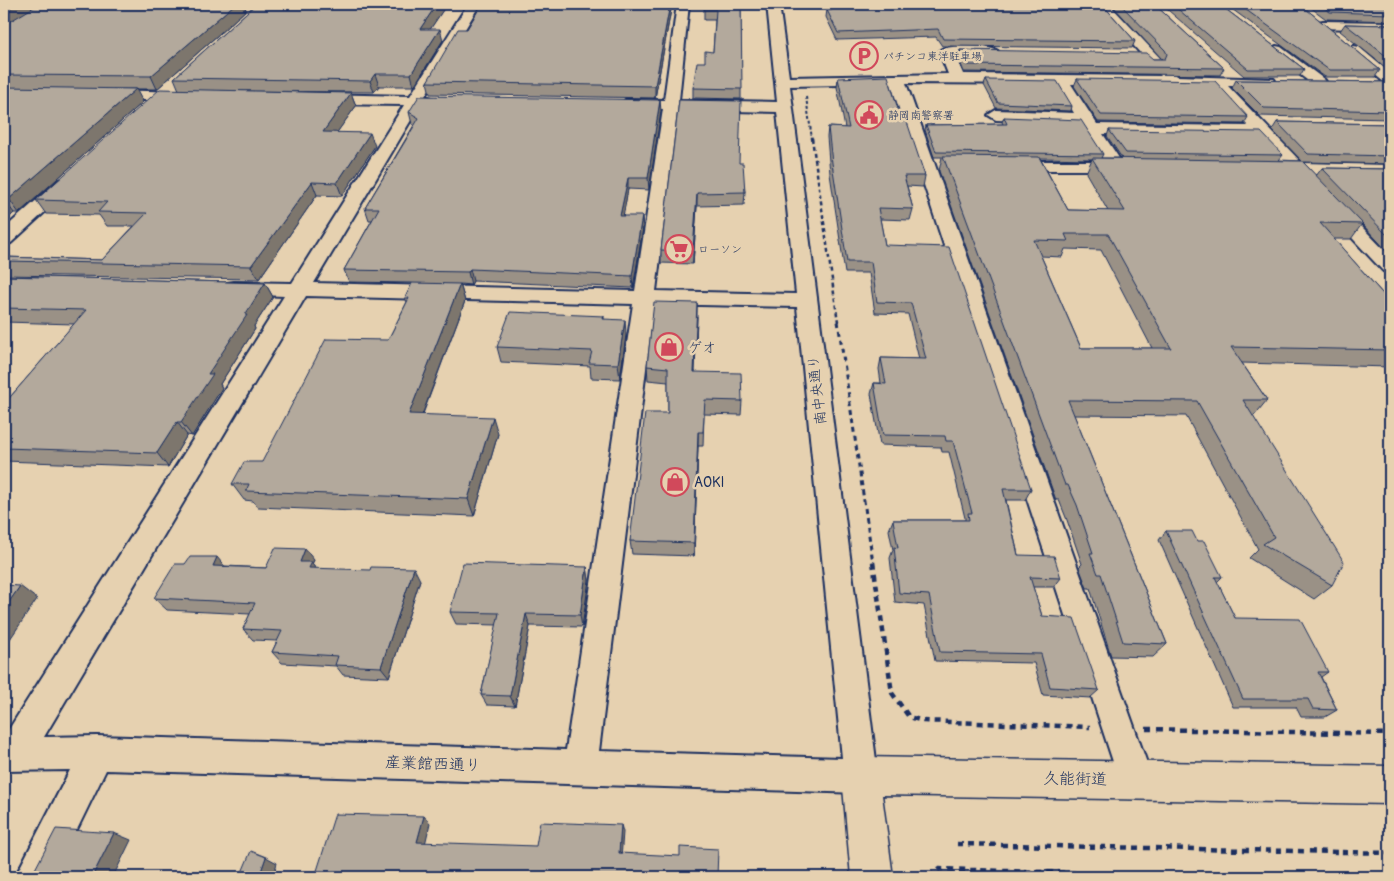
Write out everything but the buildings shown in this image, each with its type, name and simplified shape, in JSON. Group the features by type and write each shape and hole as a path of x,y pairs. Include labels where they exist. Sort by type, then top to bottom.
{"main road":[{"name":"久能街道","path":"861,776 1390,785"},
{"path":"861,776 872,877"}],"street":[{"path":"9,754 474,4"},
{"path":"580,768 671,105 683,4"},
{"name":"南中央通り","path":"773,4 861,776"},
{"path":"1102,4 1172,80"},
{"path":"1310,14 1390,82"},
{"path":"1323,25 1390,26"},
{"path":"1267,43 1320,82"},
{"path":"957,78 946,51 1004,52"},
{"path":"1129,54 1148,54"},
{"path":"1018,61 1028,79"},
{"path":"782,82 957,78 1172,80 1220,75 1238,81 1337,83"},
{"path":"1220,75 1297,168 1387,261"},
{"path":"897,79 937,164 1136,780"},
{"path":"1060,79 1116,166"},
{"path":"1373,83 1390,82"},
{"path":"147,109 176,83"},
{"path":"92,95 200,97"},
{"path":"307,99 444,101"},
{"path":"612,104 784,107"},
{"path":"996,115 1089,123 1263,126"},
{"path":"997,165 1136,166"},
{"path":"1259,168 1390,170"},
{"path":"4,239 75,174"},
{"path":"210,287 806,301"},
{"path":"34,877 97,753"},
{"name":"産業館西通り","path":"9,754 97,753 861,776"}],"path":[{"path":"805,88 892,693 909,717 923,721 1118,728 1390,734"},
{"path":"957,844 1390,853"},
{"path":"929,877 939,869 1208,877"}],"place":[{"name":"パチンコ東洋駐車場","path":"864,56"},
{"name":"静岡南警察署","path":"869,115"},
{"name":"ローソン","path":"679,249"},
{"name":"ゲオ","path":"669,347"},
{"name":"AOKI","path":"675,482"}]}
